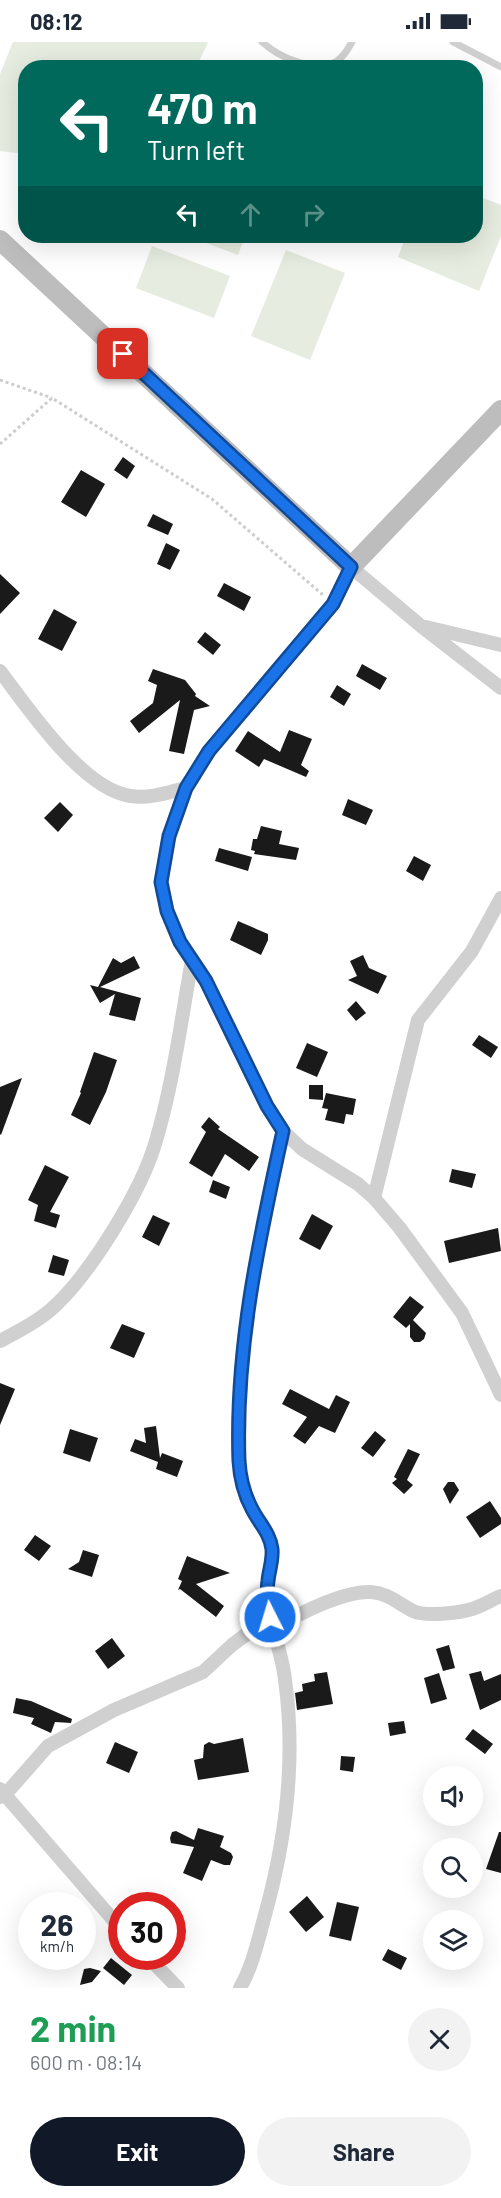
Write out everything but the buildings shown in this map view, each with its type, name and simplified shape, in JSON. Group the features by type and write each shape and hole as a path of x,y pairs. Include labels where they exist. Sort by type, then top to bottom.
{"street":[{"path":"0,240 351,567 421,626 501,688"},
{"path":"501,410 351,567 333,604 209,751 186,788 169,836 161,882 167,911 180,942 206,981 267,1106 283,1131 309,1154 358,1184 374,1198 399,1227 462,1313 501,1395"},
{"path":"421,626 501,645"},
{"path":"0,671 40,724 82,770 109,789 131,796 154,796 186,788"},
{"path":"374,1198 418,1020 472,951 501,898"},
{"path":"0,1341 37,1320 56,1305 79,1280 139,1184 154,1145 165,1102 192,960"},
{"path":"240,1988 249,1972 268,1903 283,1831 290,1746 285,1678 272,1622 267,1581 272,1565 272,1549 266,1531 252,1510 242,1485 239,1461 241,1381 250,1294 261,1230 283,1131"},
{"path":"108,1914 2,1794 48,1746 114,1710 203,1672 232,1645 272,1622 311,1609 360,1593 373,1592 397,1600 414,1612 424,1614 464,1611 501,1596"},
{"path":"161,1970 178,1988"}],"lane":[{"path":"262,42 273,52 290,60"},
{"path":"338,60 352,42"},
{"path":"453,42 501,67"}],"path":[{"path":"0,380 52,398 212,498 333,604"},
{"path":"0,444 52,398"}],"shaded area":[{"path":"13,42 208,43 200,60 18,60 18,153 0,151 0,74"},
{"path":"483,198 501,205 501,236 479,291 398,257 403,243 483,243"},
{"path":"206,243 242,243 238,255"},
{"path":"152,246 230,276 214,318 136,288"},
{"path":"286,250 345,273 310,360 251,336"}],"route":[{"path":"123,354 351,567 333,604 209,751 186,788 169,836 161,882 167,911 180,942 206,981 242,1058 283,1131 261,1230 246,1315 241,1381 239,1461 242,1485 252,1510 266,1531 272,1549 272,1565 267,1581 270,1617"}]}
